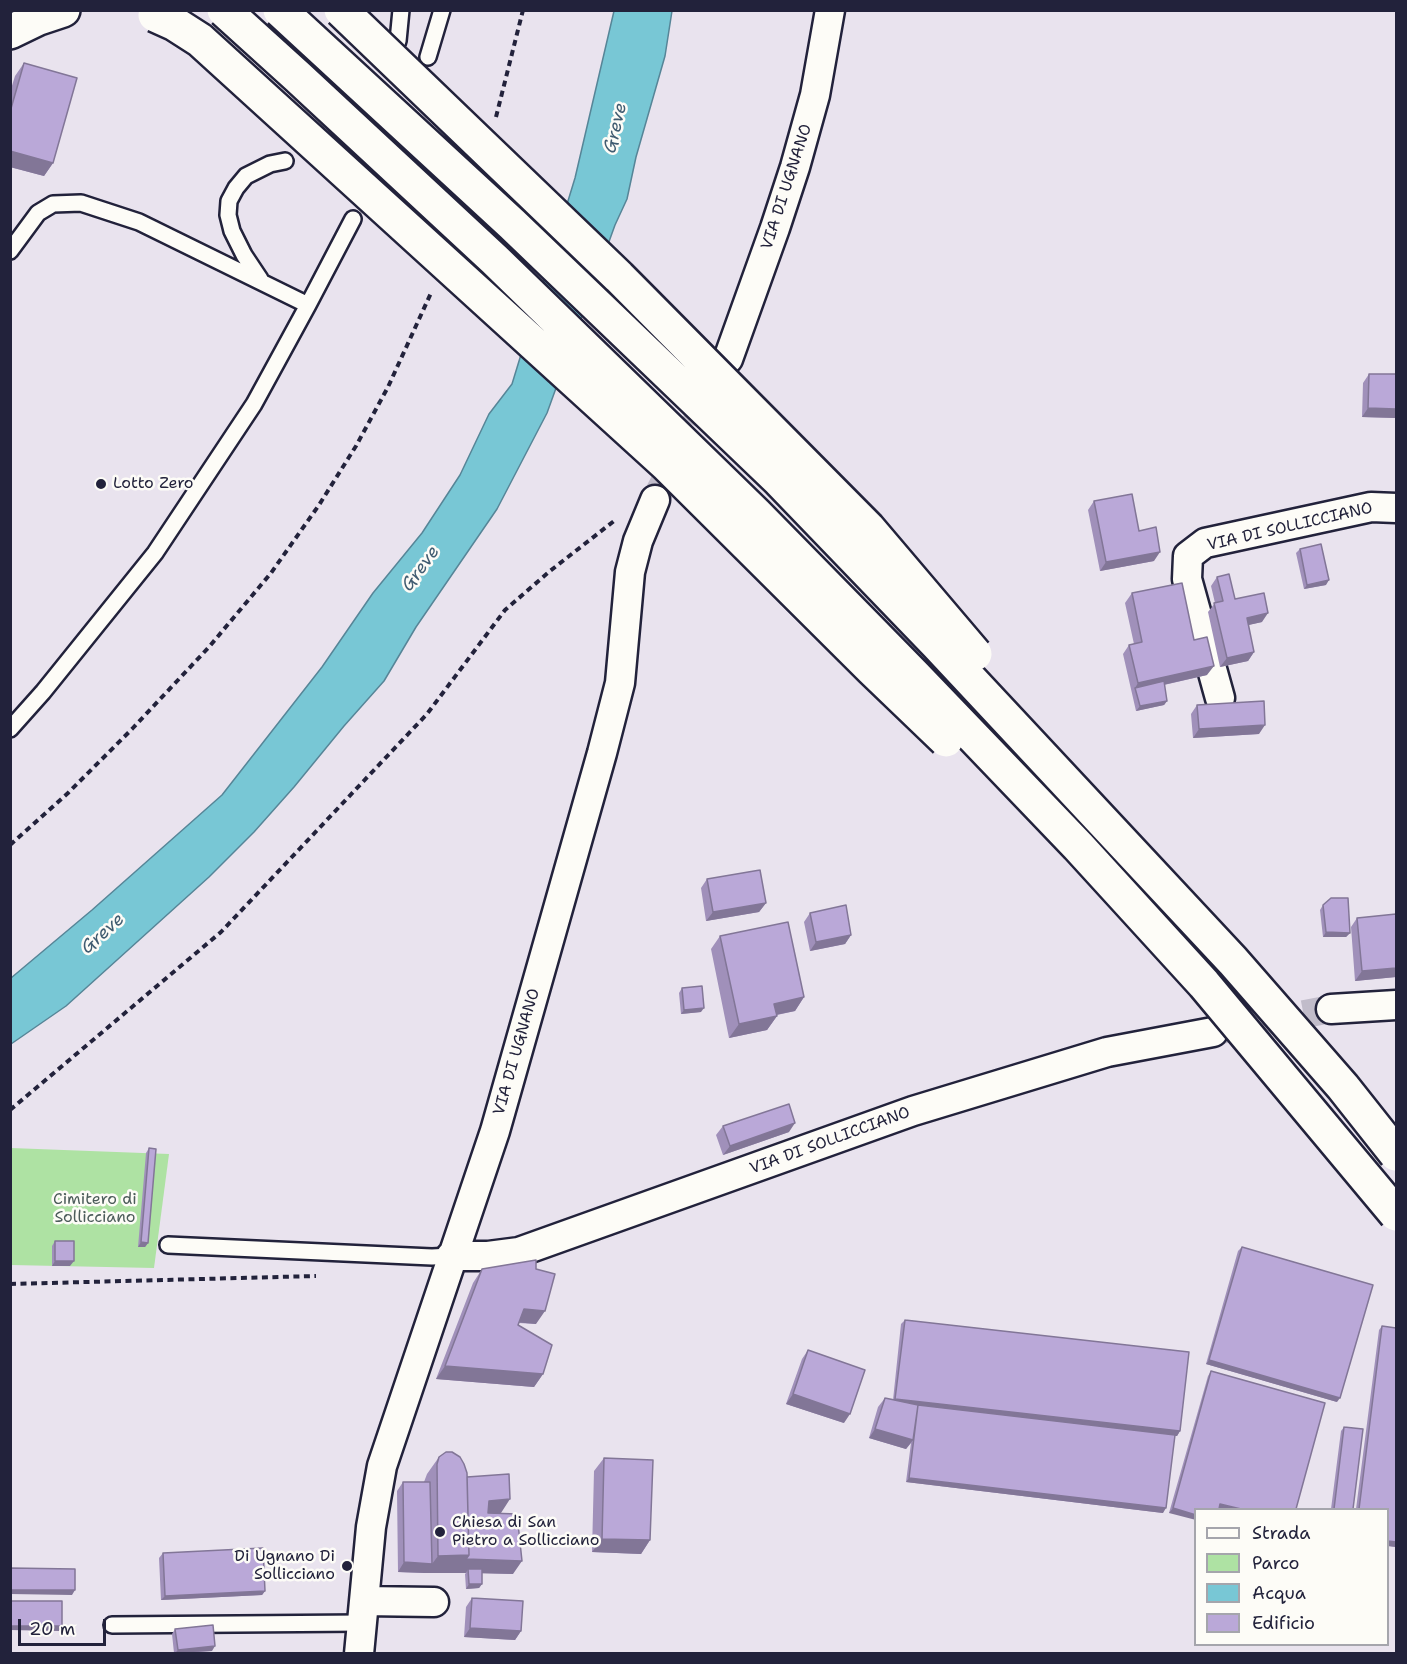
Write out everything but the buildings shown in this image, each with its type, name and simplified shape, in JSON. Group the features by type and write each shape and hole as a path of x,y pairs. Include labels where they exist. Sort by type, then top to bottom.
{"highway":[{"path":"10,32 39,18 63,10"},
{"path":"224,10 495,260 747,505 1078,846 1204,984 1396,1214"},
{"path":"280,10 512,224 778,479 937,644 1233,961"},
{"path":"341,10 619,277 868,528 1233,961 1343,1087 1396,1154"},
{"path":"146,13 175,24 200,40 667,465 872,669 1204,984"}],"street":[{"name":"VIA DI UGNANO","path":"728,359 798,158 815,95 830,10"},
{"name":"VIA DI UGNANO","path":"359,1653 371,1527 382,1466 495,1131 602,753 622,673 630,572 638,541 655,500"},
{"name":"VIA DI SOLLICCIANO","path":"1220,698 1187,579 1188,556 1205,543 1371,507 1396,508"},
{"path":"1331,1010 1396,1005"},
{"name":"VIA DI SOLLICCIANO","path":"451,1256 488,1256 519,1252 913,1111 1107,1052 1213,1032"},
{"path":"363,1612 434,1602"}],"lane":[{"path":"428,57 442,10"},
{"path":"398,13 398,41"},
{"path":"261,282 232,231 228,215 229,201 246,176 270,164 285,161"},
{"path":"10,251 38,213 54,204 81,203 139,222 308,305"},
{"path":"10,729 43,692 155,552 254,404 352,219"},
{"path":"168,1245 451,1256"},
{"path":"112,1625 363,1612"}],"path":[{"path":"493,127 524,10"},
{"path":"10,845 68,793 132,729 209,647 271,573 357,446 388,387 432,289"},
{"path":"10,1110 221,932 428,714 504,610 620,517 655,500"},
{"path":"10,1284 316,1276"}],"green space":[{"name":"Cimitero di Sollicciano","path":"11,1148 169,1154 154,1268 11,1265"}],"water":[{"name":"Greve","path":"614,11 672,11 665,56 636,157 627,199 615,225 547,413 497,509 416,627 384,681 254,832 209,877 66,1006 11,1044 11,978 222,795 322,667 373,593 422,533 460,475 489,414 512,384 575,178"}],"tunnel":[{"path":"655,500 714,388"},
{"path":"1221,1030 1331,1009"}],"place":[{"name":"Lotto Zero","path":"101,484"},
{"name":"Chiesa di San Pietro a Sollicciano","path":"440,1532"},
{"name":"Di Ugnano Di Sollicciano","path":"347,1566"}]}
